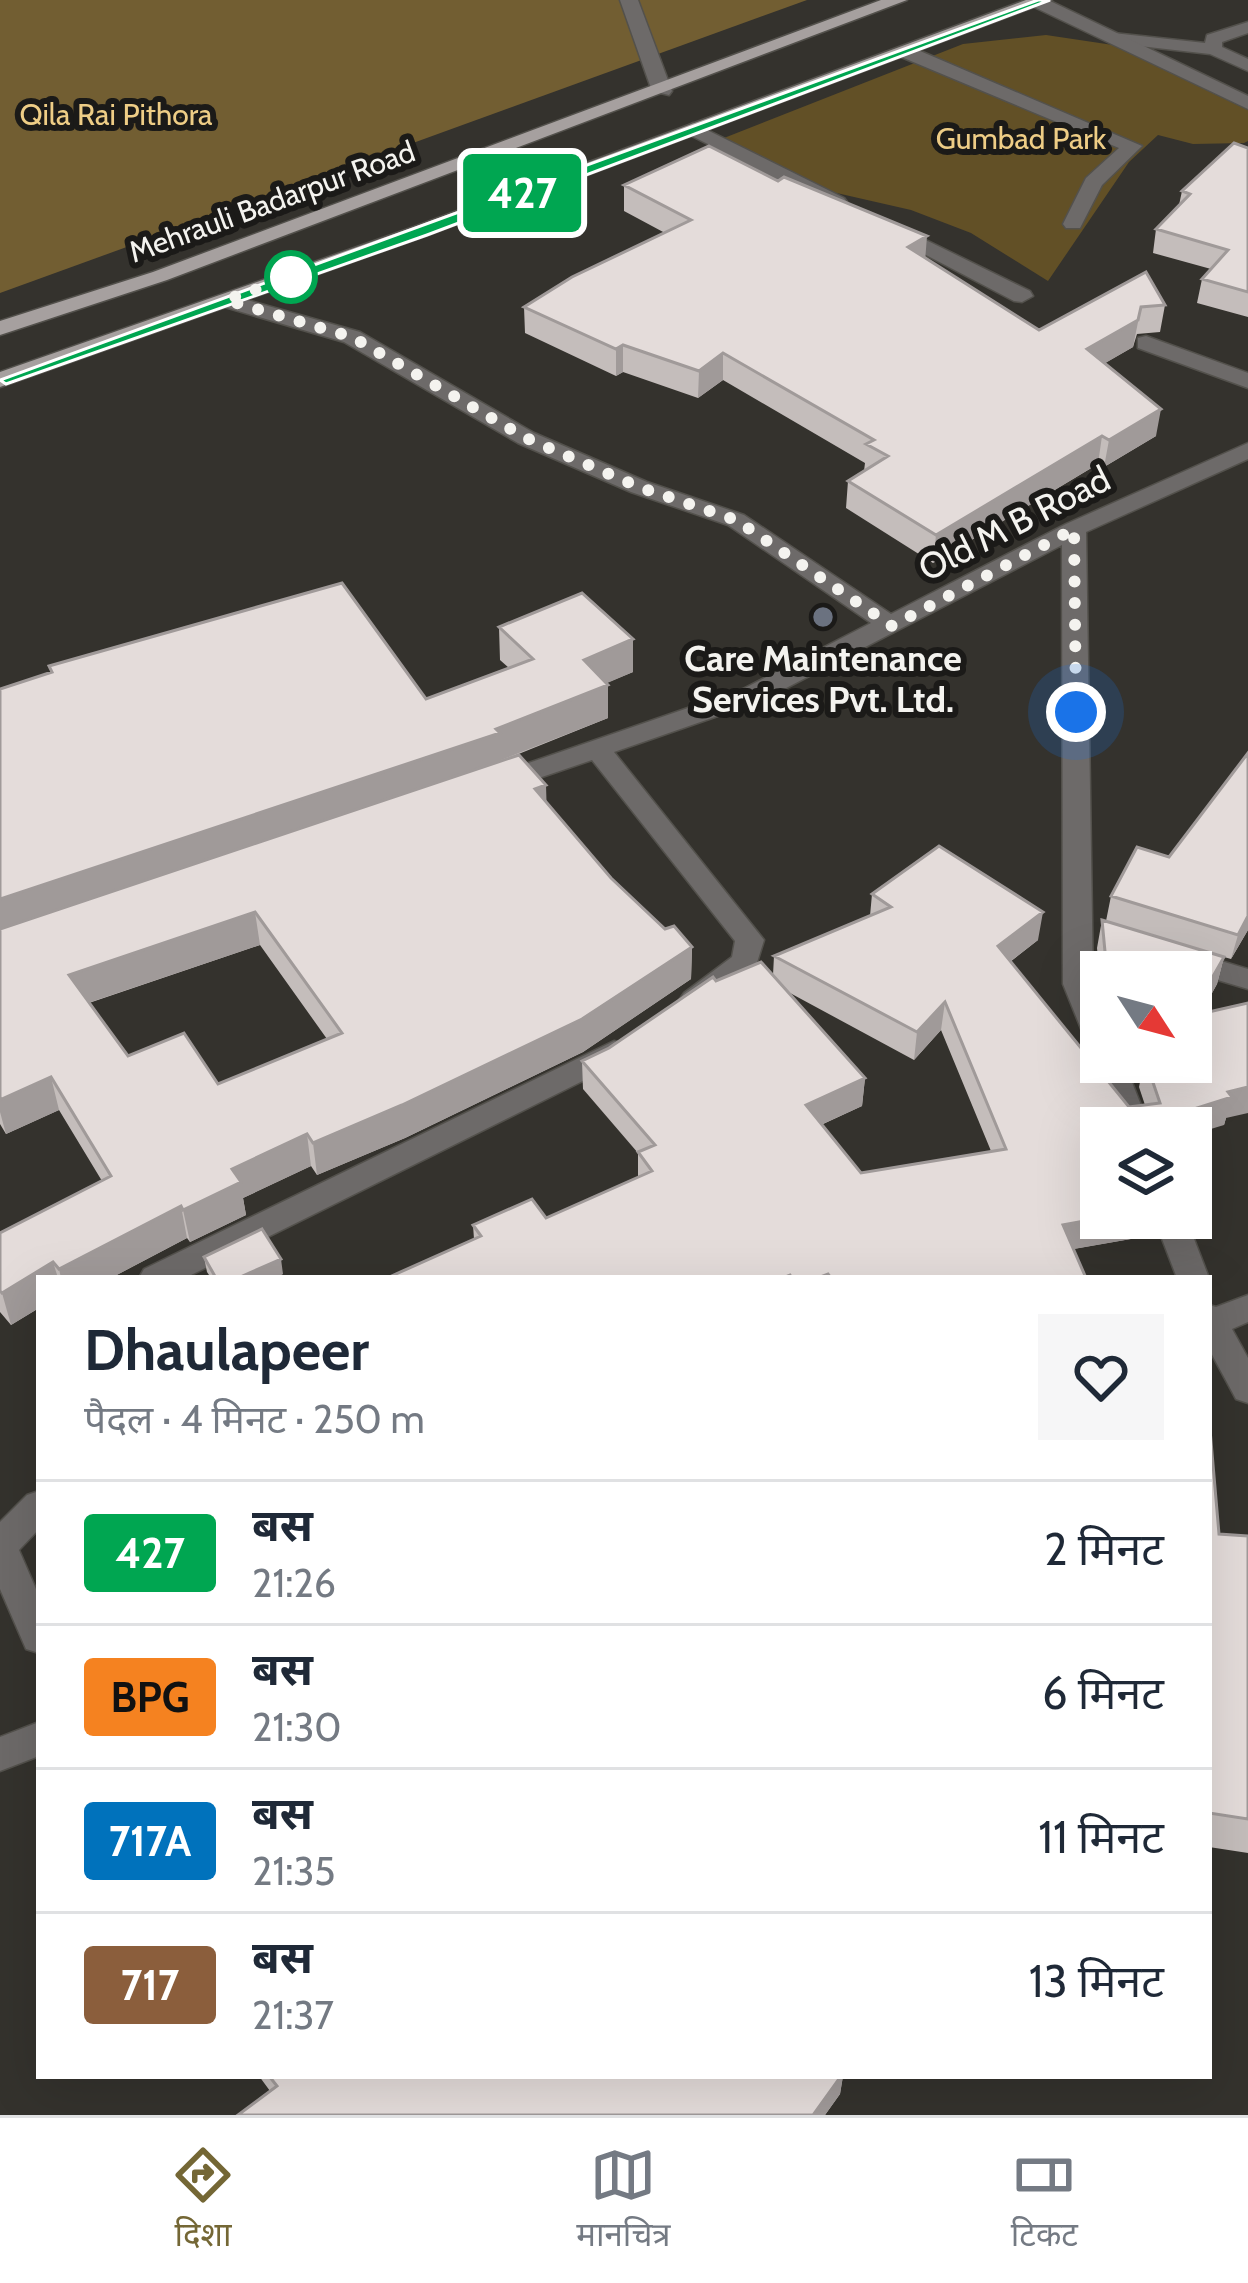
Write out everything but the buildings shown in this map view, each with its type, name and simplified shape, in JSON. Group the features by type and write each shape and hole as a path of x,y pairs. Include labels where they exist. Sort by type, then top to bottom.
{"main road":[{"name":"Mehrauli Badarpur Road","path":"658,122 662,91 898,0"},
{"name":"Mehrauli Badarpur Road","path":"0,328 658,122 906,52 1040,1"},
{"name":"Mehrauli Badarpur Road","path":"0,380 226,300 658,122"}],"street":[{"path":"629,0 662,91"},
{"path":"1040,1 1248,103"},
{"path":"906,52 1132,146 1094,182 1073,224"},
{"path":"658,122 863,216 1022,296"},
{"path":"226,300 352,337 526,438 639,487 736,520 892,626"},
{"path":"1146,343 1248,381"},
{"name":"Old M B Road","path":"465,794 752,695 1074,529 1248,450"},
{"path":"1074,529 1091,932 1086,951"},
{"path":"598,750 750,940 745,962 667,1017"},
{"path":"1212,968 1248,979"},
{"path":"161,1275 596,1064 631,1041"},
{"path":"1178,1239 1192,1275"},
{"path":"1212,1319 1248,1308"},
{"path":"1212,1324 1248,1389"},
{"path":"36,1509 0,1547 36,1630"},
{"path":"0,1754 36,1740"}],"lane":[{"path":"1214,49 1213,40 1248,27"},
{"path":"1112,38 1214,49 1248,66"}],"green space":[{"name":"Qila Rai Pithora","path":"0,0 807,0 0,293"},
{"name":"Gumbad Park","path":"1046,35 1113,45 1248,110 1248,141 1244,143 1193,144 1158,135 1129,162 1048,281 971,233 911,210 819,189 732,150 724,138 963,44"}],"bus line":[{"name":"427","path":"0,380 421,231 1043,0"}],"place":[{"name":"Care Maintenance Services Pvt. Ltd.","path":"823,617"}],"route":[{"path":"291,277 304,273 226,300 352,337 526,438 639,487 736,520 892,626 1074,529 1076,712"}]}
